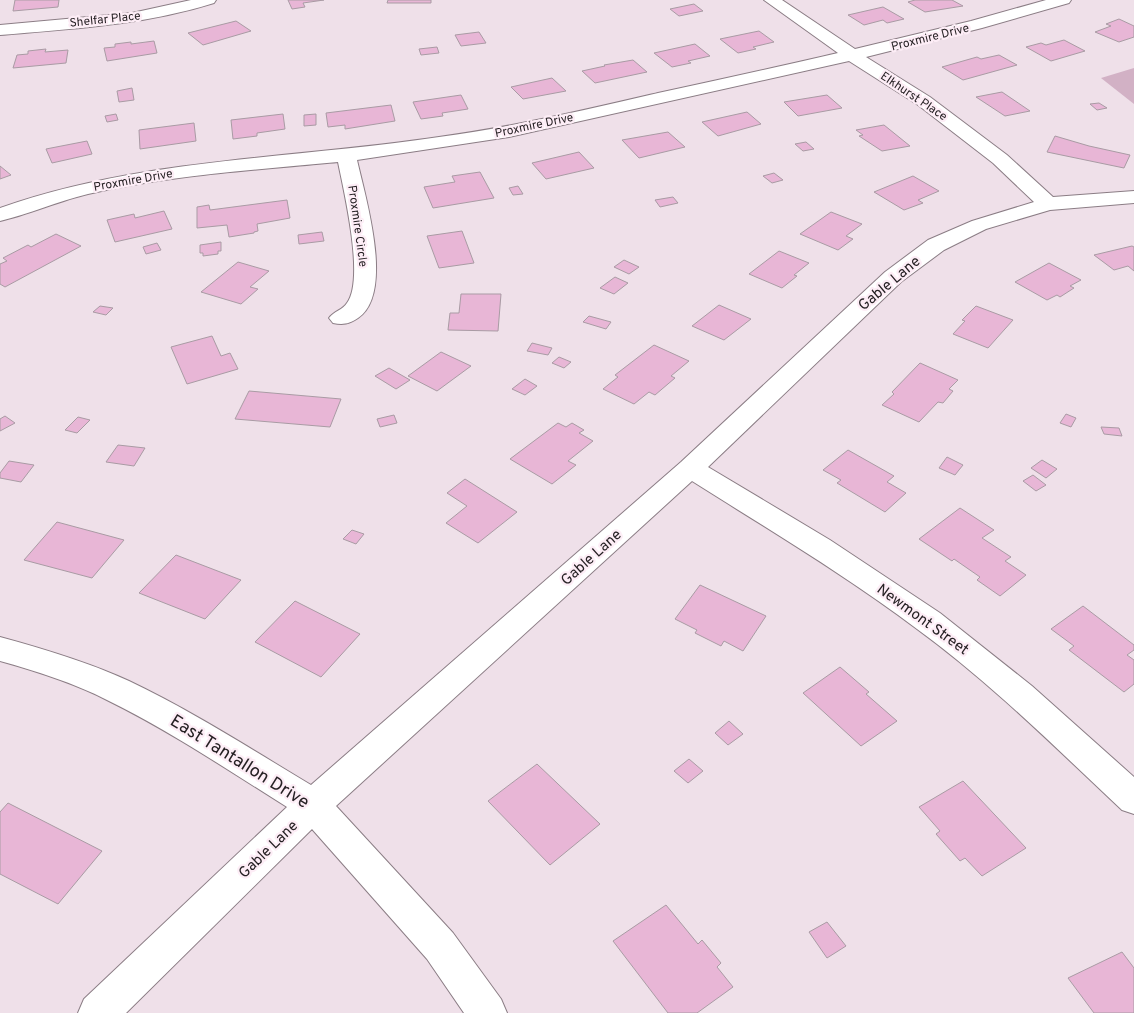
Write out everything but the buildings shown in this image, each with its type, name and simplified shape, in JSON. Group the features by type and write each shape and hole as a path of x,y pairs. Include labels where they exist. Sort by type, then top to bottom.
{"street":[{"name":"Shelfar Place","path":"0,30 132,17 177,9 208,0"},
{"name":"Elkhurst Place","path":"772,0 853,56 924,101 1000,160 1048,204"},
{"name":"Proxmire Drive","path":"0,214 26,204 72,191 144,176 216,167 348,156 498,133 853,56 987,23 1063,0"},
{"name":"Proxmire Circle","path":"341,318 352,312 359,303 365,285 360,229 348,156"},
{"name":"Gable Lane","path":"98,1013 313,805 690,468 893,277 936,245 979,225 1048,204 1134,197"},
{"name":"Newmont Street","path":"690,468 820,547 929,620 1020,696 1134,799"},
{"name":"East Tantallon Drive","path":"0,648 43,661 117,690 192,730 313,805 440,946 487,1013"}],"shaded area":[{"path":"1134,68 1134,104 1101,78"}]}
